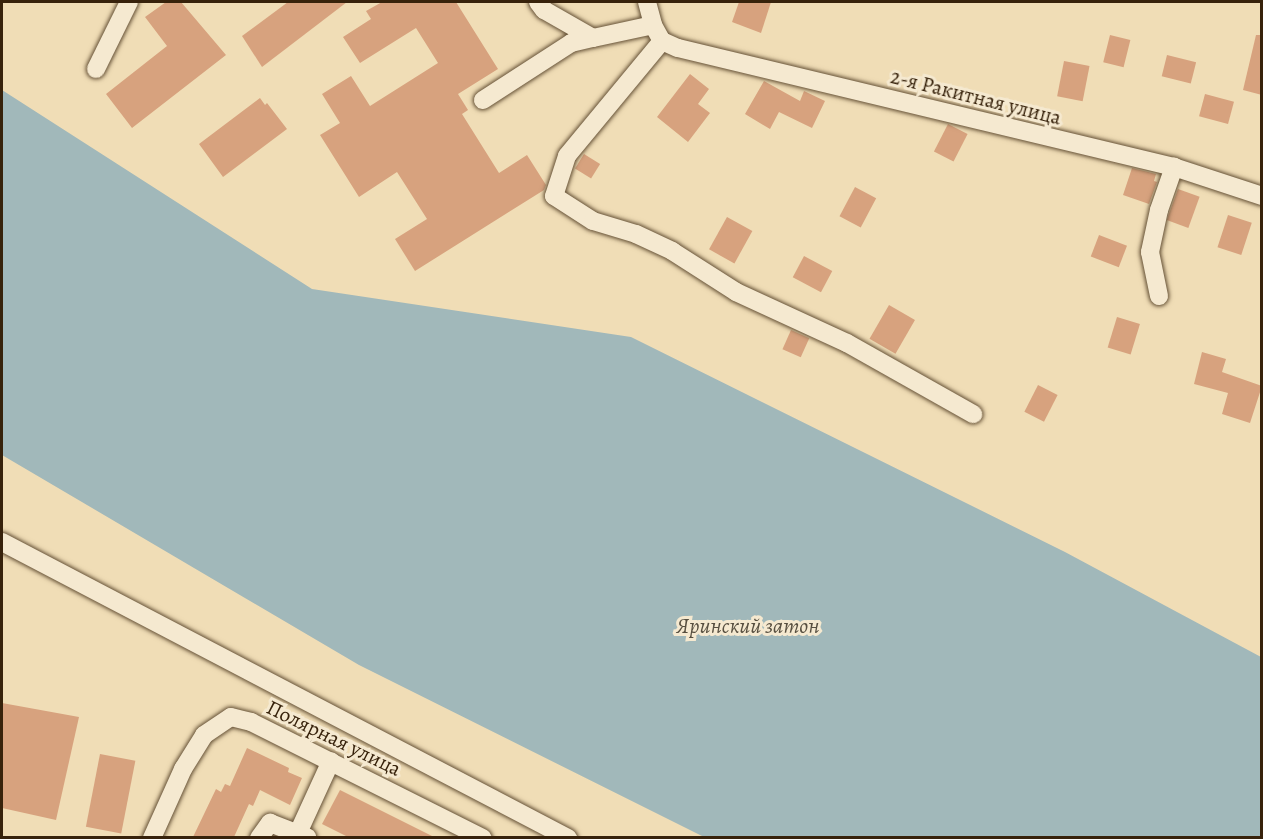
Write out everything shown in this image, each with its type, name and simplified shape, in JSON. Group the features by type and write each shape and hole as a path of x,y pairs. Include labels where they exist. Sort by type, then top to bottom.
{"street":[{"path":"96,69 129,2"},
{"path":"538,2 544,10 593,38"},
{"path":"647,2 653,25 670,44 567,156 554,196 593,221 636,234 672,251 736,292 847,343 973,414"},
{"path":"483,100 571,43 653,25"},
{"name":"2-я Ракитная улица","path":"670,44 1174,167 1262,196"},
{"path":"1159,296 1150,252 1159,210 1174,167"},
{"path":"2,542 568,837"},
{"name":"Полярная улица","path":"152,837 183,769 204,735 231,717 251,722 483,837"},
{"path":"259,837 270,823 303,835 331,761"}],"water":[{"name":"Яринский затон","path":"2,90 312,289 631,337 1065,552 1261,657 1261,837 704,837 359,665 2,455"}],"building":[{"path":"166,2 181,2 226,55 132,128 106,94 167,46 145,17"},
{"path":"288,2 347,2 262,67 242,36"},
{"path":"382,2 456,2 498,69 458,94 468,110 462,114 499,173 527,155 546,185 544,190 415,271 395,239 427,219 397,172 359,197 320,135 340,123 322,94 351,76 370,106 438,63 416,28 360,63 343,37 371,19 366,11"},
{"path":"739,2 771,2 761,33 732,22"},
{"path":"1110,35 1130,40 1124,67 1103,62"},
{"path":"1256,35 1262,35 1262,95 1243,90"},
{"path":"1167,55 1196,62 1191,84 1162,76"},
{"path":"1064,61 1090,66 1083,101 1057,96"},
{"path":"690,74 709,89 698,104 710,113 688,142 657,117"},
{"path":"764,81 800,101 804,91 825,101 812,128 779,112 770,129 745,114"},
{"path":"1205,94 1234,102 1228,124 1199,116"},
{"path":"260,98 265,105 267,103 287,129 223,177 199,144"},
{"path":"948,124 968,134 954,162 934,152"},
{"path":"584,154 600,164 591,178 575,168"},
{"path":"1132,168 1156,174 1154,181 1157,182 1149,204 1123,195"},
{"path":"855,187 876,198 861,227 840,216"},
{"path":"1178,189 1200,197 1188,228 1167,220"},
{"path":"1228,215 1252,223 1241,255 1217,247"},
{"path":"727,217 752,231 734,263 709,249"},
{"path":"1099,235 1127,246 1119,267 1091,256"},
{"path":"804,256 832,271 821,292 793,277"},
{"path":"889,305 915,320 895,354 870,339"},
{"path":"1117,317 1140,324 1131,355 1108,348"},
{"path":"791,330 809,338 801,357 782,349"},
{"path":"1202,352 1226,359 1222,372 1262,386 1250,423 1222,414 1228,393 1194,384"},
{"path":"1038,385 1058,395 1044,422 1024,412"},
{"path":"2,703 79,717 56,820 2,808"},
{"path":"247,748 289,768 288,772 302,778 290,805 260,790 253,806 249,804 234,837 193,837 216,789 221,792 225,784 230,786"},
{"path":"100,754 135,761 121,834 86,827"},
{"path":"340,790 434,837 348,837 322,824"}]}
